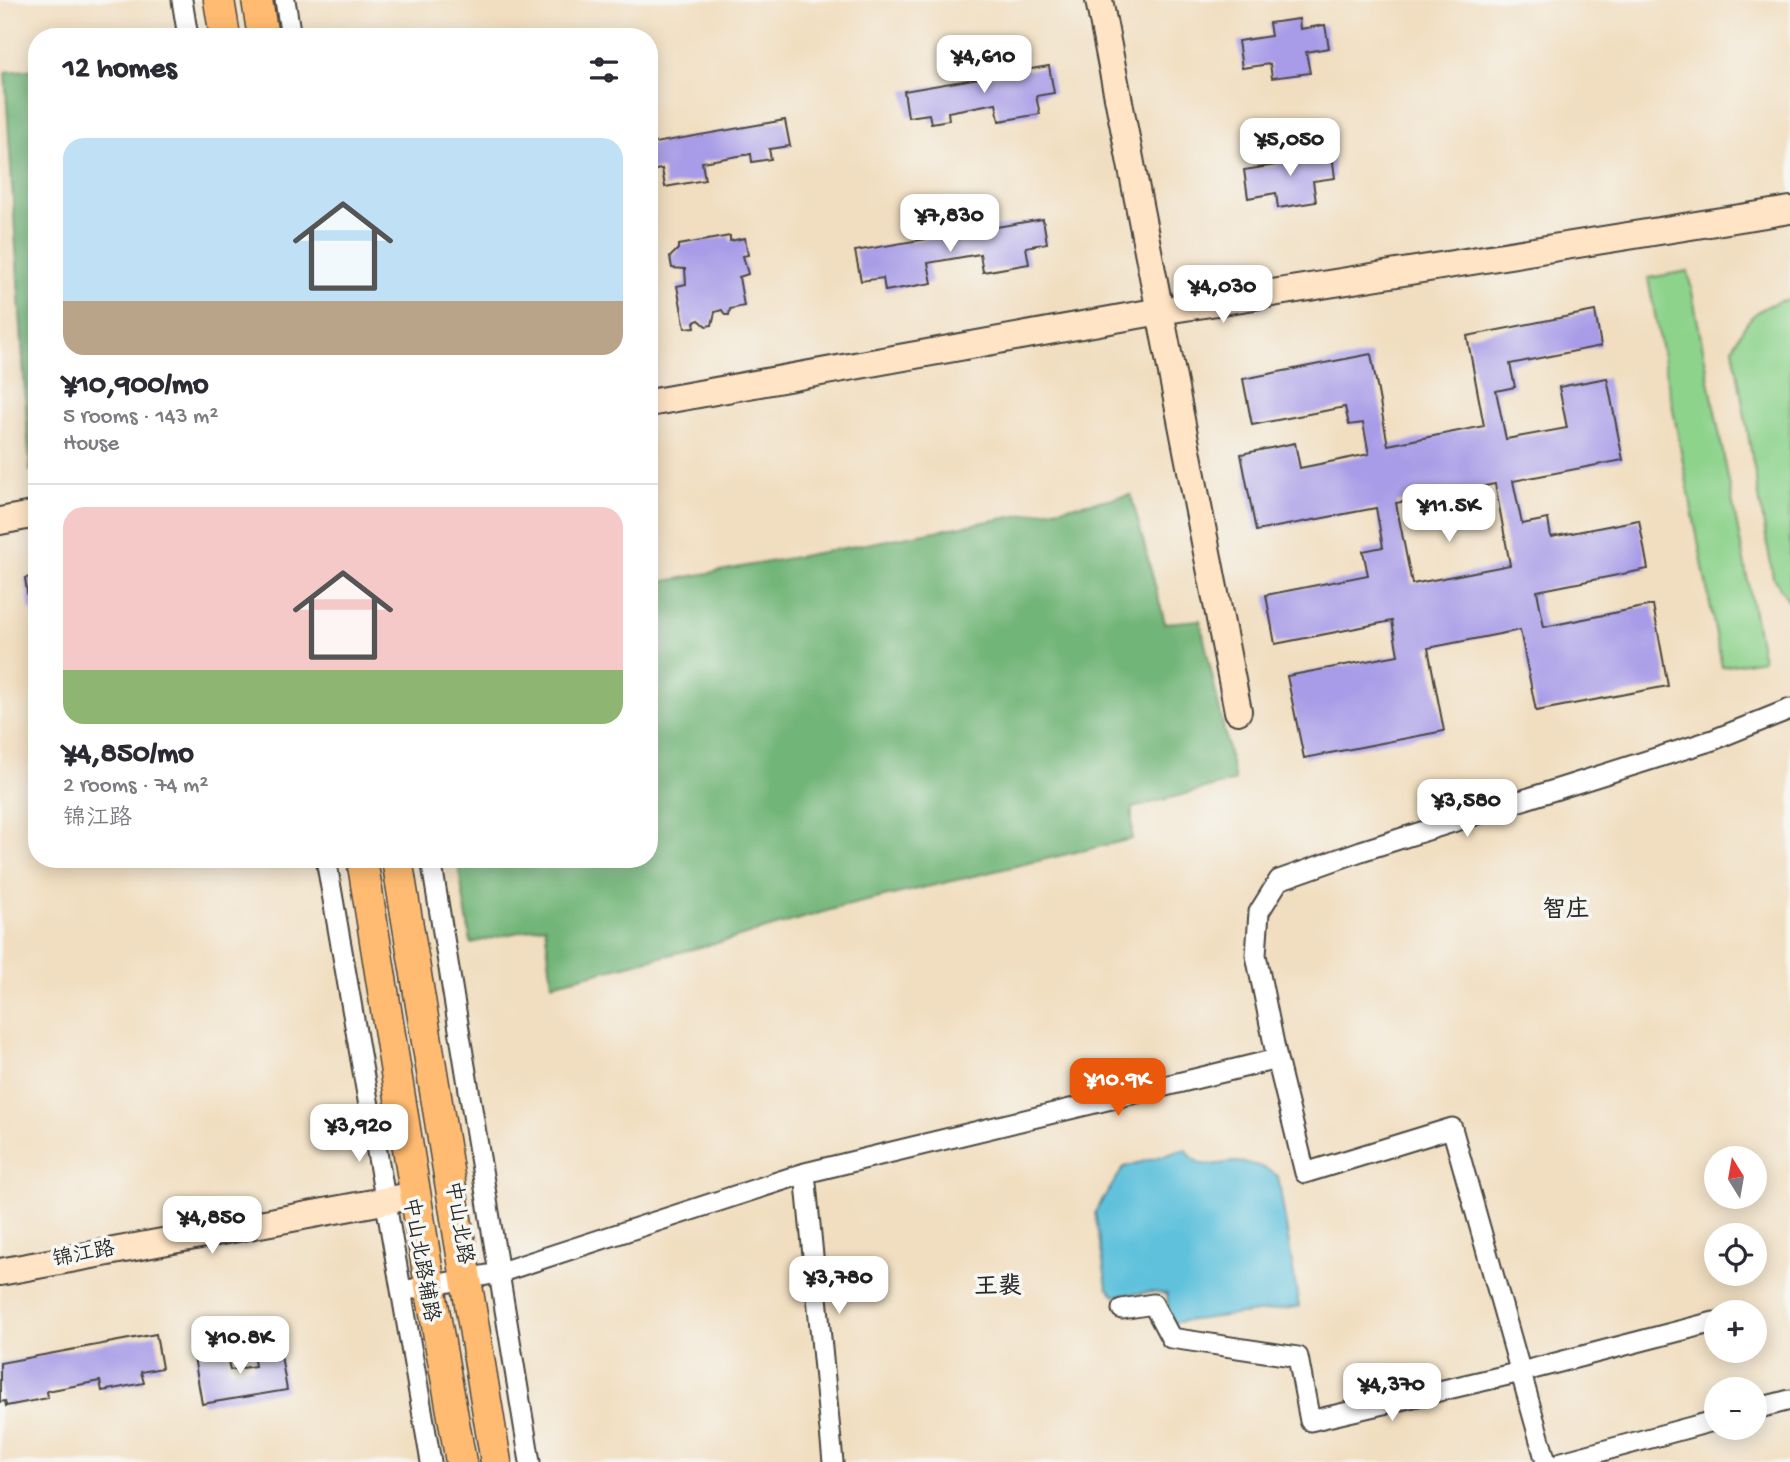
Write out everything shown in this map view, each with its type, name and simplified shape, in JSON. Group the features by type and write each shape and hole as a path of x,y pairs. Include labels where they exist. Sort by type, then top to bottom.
{"main road":[{"path":"219,0 224,28"},
{"path":"257,0 262,28"},
{"name":"中山北路","path":"363,868 416,1195 416,1288 461,1462"},
{"name":"中山北路","path":"398,868 496,1462"}],"street":[{"path":"182,0 187,28"},
{"path":"285,0 290,28"},
{"path":"1099,0 1238,711"},
{"path":"658,401 1160,312 1790,210"},
{"path":"0,521 28,516"},
{"path":"1546,1462 1452,1128 1304,1173 1256,955 1259,912 1279,880 1713,740 1790,709"},
{"name":"中山北路辅路","path":"328,868 386,1200 416,1288 431,1462"},
{"path":"432,868 530,1462"},
{"path":"416,1288 498,1273 805,1173 1278,1059"},
{"path":"805,1173 833,1462"},
{"name":"锦江路","path":"0,1272 416,1195"},
{"path":"1122,1309 1153,1304 1171,1338 1298,1357 1310,1421 1521,1372 1704,1325"},
{"path":"1767,1406 1790,1400"},
{"path":"1562,1462 1704,1424"}],"green space":[{"path":"28,70 28,439 5,72"},
{"path":"1688,271 1763,660 1722,667 1648,278"},
{"path":"1790,300 1790,603 1773,577 1733,348 1752,316"},
{"path":"1131,495 1165,623 1200,620 1235,781 1132,808 1132,839 837,908 725,941 552,984 545,926 471,943 458,868 658,868 658,582"}],"water":[{"path":"1186,1149 1202,1164 1247,1163 1278,1176 1299,1307 1170,1323 1167,1294 1149,1292 1115,1296 1107,1287 1095,1212 1124,1167"}],"building":[{"path":"1299,19 1300,29 1325,25 1329,48 1306,52 1310,73 1272,78 1270,64 1242,68 1238,41 1271,36 1269,23"},
{"path":"1049,66 1054,93 1036,96 1040,114 999,121 996,103 948,112 949,120 931,123 929,114 908,117 904,91"},
{"path":"785,120 790,146 769,149 771,159 752,162 751,154 702,162 705,180 665,187 662,169 658,170 658,142"},
{"path":"1305,148 1306,158 1332,154 1335,178 1313,181 1316,202 1278,208 1276,193 1248,198 1244,170 1277,165 1275,153"},
{"path":"1043,219 1047,243 1026,247 1029,264 983,272 980,254 928,263 932,283 885,291 883,278 861,281 855,251"},
{"path":"730,236 730,241 745,238 748,255 743,256 748,274 739,277 744,306 730,309 729,315 725,315 722,310 715,312 712,325 706,326 699,320 694,322 695,327 685,328 677,286 686,284 685,269 672,268 670,257 678,249 678,245"},
{"path":"1595,311 1601,346 1510,364 1515,387 1496,391 1506,439 1567,428 1559,387 1607,378 1623,460 1513,481 1522,524 1548,519 1551,537 1639,520 1648,569 1537,591 1544,627 1653,605 1668,686 1536,711 1520,630 1428,648 1444,731 1304,758 1287,676 1398,655 1392,621 1275,644 1266,595 1368,575 1363,551 1383,547 1376,508 1256,531 1241,454 1295,443 1300,468 1369,454 1363,423 1349,425 1345,407 1252,425 1243,379 1371,354 1388,445 1484,426 1467,336","holes":["1495,484 1510,565 1412,584 1396,503"]},
{"path":"156,1334 162,1368 141,1372 144,1383 102,1391 100,1381 47,1391 48,1398 6,1406 5,1401 0,1402 0,1363"},
{"path":"279,1344 287,1390 202,1404 194,1357 226,1352 230,1370 255,1366 252,1349"}],"district":[{"name":"智庄","path":"1566,911"},
{"name":"王裴","path":"998,1288"}]}
